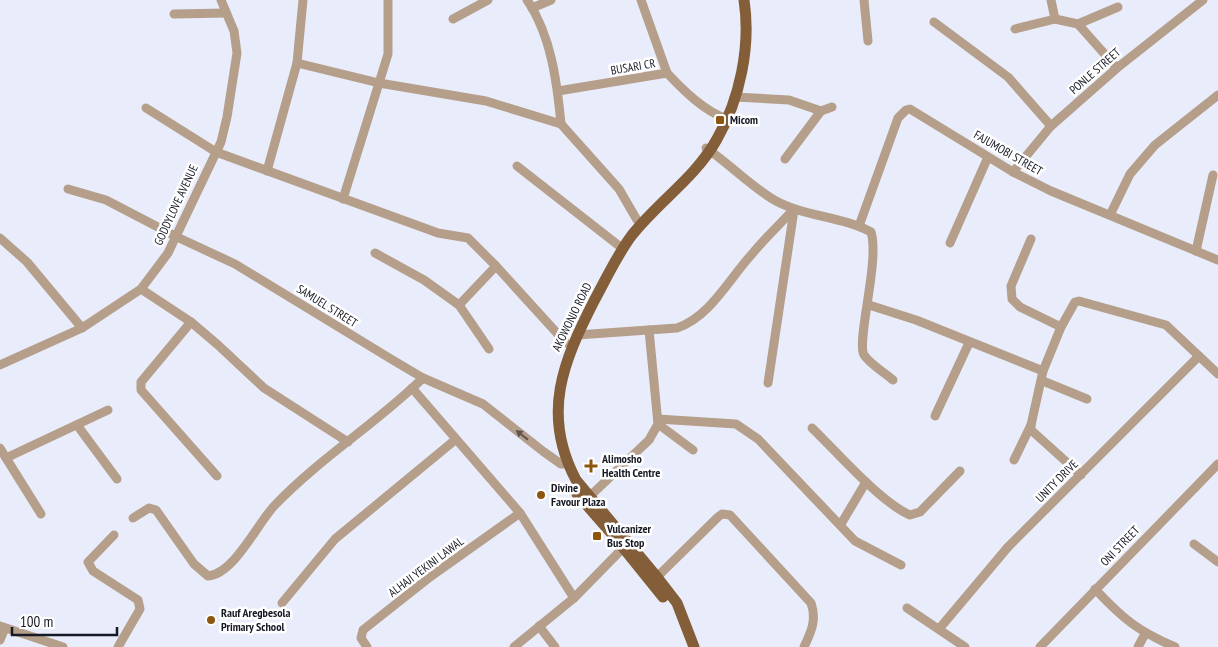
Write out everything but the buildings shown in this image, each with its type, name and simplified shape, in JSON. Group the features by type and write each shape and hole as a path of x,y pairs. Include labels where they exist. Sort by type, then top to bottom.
{"main road":[{"name":"AKOWONJO ROAD","path":"724,118 739,42 737,0"},
{"name":"AKOWONJO ROAD","path":"687,647 670,608 564,464 558,399 563,369 577,335 600,289 632,236 670,193 702,162 735,96 746,46 744,0"},
{"name":"AKOWONJO ROAD","path":"694,647 676,604 657,577 582,501 555,442 554,396 566,343 618,245 637,220 708,149"}],"street":[{"name":"GODDYLOVE AVENUE","path":"0,366 82,328 141,289 177,238 185,214 216,152 227,117 237,53 234,31 221,0"},
{"path":"267,171 297,63 303,0"},
{"path":"343,199 388,54 388,0"},
{"path":"453,20 488,0"},
{"path":"551,0 530,4 548,50 558,91 561,124"},
{"path":"641,0 667,74"},
{"path":"864,0 868,40"},
{"path":"1051,0 1055,19"},
{"name":"PONLE STREET","path":"1013,172 1050,126 1117,68 1203,0"},
{"path":"1015,28 1055,19 1078,24 1118,7"},
{"path":"174,14 226,13"},
{"path":"934,22 1008,77 1050,126"},
{"path":"1078,24 1117,68"},
{"path":"297,63 379,83 486,102 561,124 619,189 637,220"},
{"name":"BUSARI CR","path":"558,91 667,74 681,89 724,118"},
{"path":"1110,215 1130,174 1155,144 1218,95"},
{"path":"735,96 789,100 820,111"},
{"path":"785,159 820,111 832,107"},
{"path":"146,108 216,152 438,233 468,238 566,343"},
{"name":"FAJUMOBI STREET","path":"860,226 898,118 906,110 910,109 1013,172 1218,260"},
{"path":"708,149 775,201 794,209 860,226 871,232 874,243 869,304 862,345 864,355 893,380"},
{"path":"950,243 988,157"},
{"path":"517,166 618,245"},
{"path":"1196,251 1213,175"},
{"name":"SAMUEL STREET","path":"68,189 106,200 177,238 235,264 423,378 483,404 564,464"},
{"path":"577,335 677,328 690,324 701,315 752,253 794,209"},
{"path":"768,383 794,209"},
{"path":"0,238 27,262 82,328"},
{"path":"1031,239 1011,286 1012,299 1020,307 1061,327"},
{"path":"375,253 424,280 459,305 489,349"},
{"path":"459,305 496,266"},
{"path":"141,289 191,322 264,388 348,442"},
{"path":"1014,460 1031,424 1043,376 1061,327 1071,308 1079,301 1166,325 1218,374"},
{"path":"869,304 916,320 969,343 1043,376 1087,399"},
{"path":"191,322 141,382 141,390 217,476"},
{"path":"589,497 649,440 658,422 649,330"},
{"path":"935,416 969,343"},
{"name":"UNITY DRIVE","path":"939,629 1008,547 1199,356"},
{"path":"133,518 149,508 156,510 194,564 208,576 216,575 233,561 274,506 423,378"},
{"path":"412,388 520,513 574,598"},
{"path":"6,458 108,410"},
{"path":"658,422 693,450"},
{"path":"658,422 736,424 744,428 758,439 855,541 902,566"},
{"path":"1031,424 1031,430 1081,475"},
{"path":"77,425 117,479"},
{"path":"812,428 866,482 902,512 910,516 920,512 960,471"},
{"path":"282,604 335,539 455,440"},
{"path":"0,448 41,514"},
{"name":"ONI STREET","path":"1040,647 1218,464"},
{"path":"840,524 866,482"},
{"name":"ALHAJI YEKINI LAWAL","path":"367,647 361,638 363,630 430,577 520,513"},
{"path":"657,577 718,517 726,513 730,515 811,603 814,611 814,623 804,647"},
{"path":"114,535 88,562 93,570 138,600 140,609 118,647"},
{"path":"1194,544 1218,562"},
{"path":"514,647 574,598 625,545"},
{"path":"1095,589 1120,617 1145,634 1175,647"},
{"path":"907,608 965,647"},
{"path":"539,626 555,647"},
{"path":"0,640 3,627 63,647"},
{"path":"1138,647 1145,634"}],"place":[{"name":"Micom","path":"720,120"},
{"name":"Alimosho Health Centre","path":"591,466"},
{"name":"Divine Favour Plaza","path":"541,495"},
{"name":"Vulcanizer Bus Stop","path":"597,536"},
{"name":"Rauf Aregbesola Primary School","path":"211,620"}]}
